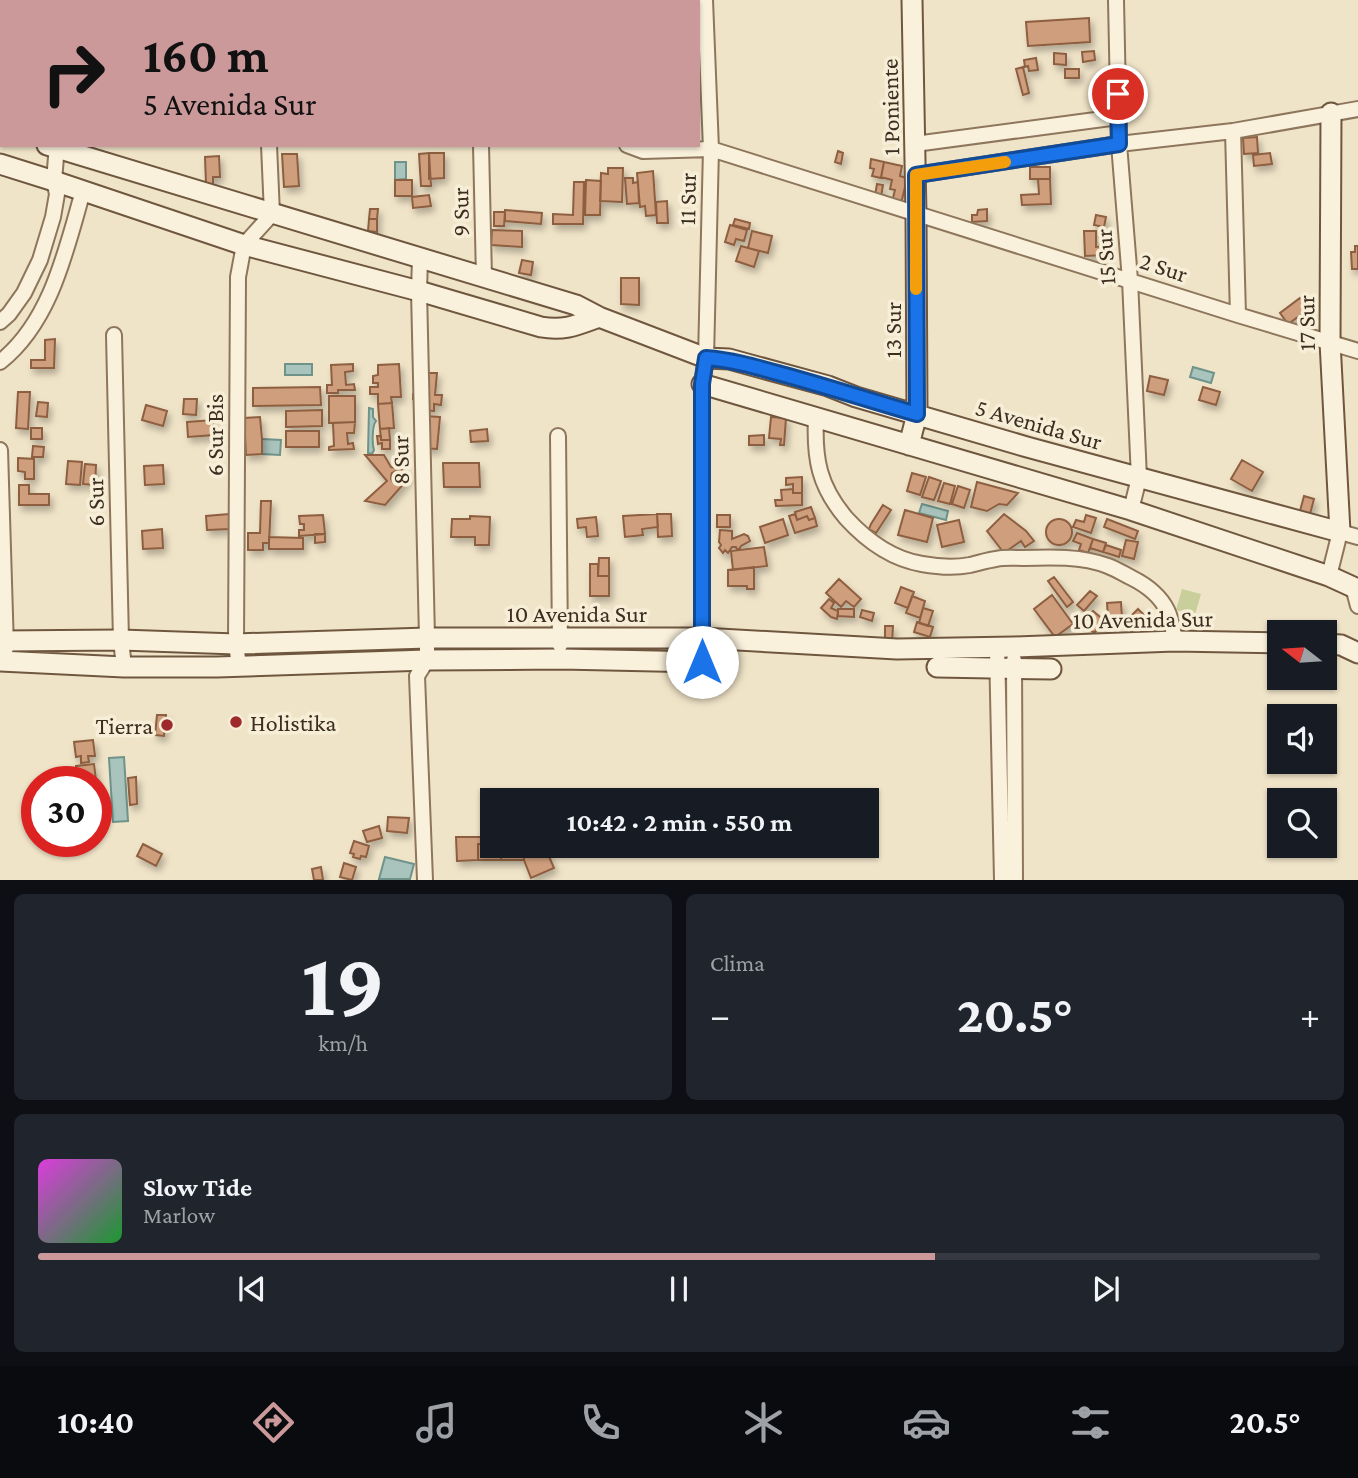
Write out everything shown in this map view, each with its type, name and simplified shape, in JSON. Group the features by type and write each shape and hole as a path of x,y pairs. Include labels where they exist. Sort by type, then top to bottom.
{"street":[{"name":"11 Sur","path":"702,662 702,384 706,358 711,149 705,0"},
{"name":"1 Poniente","path":"912,0 916,214"},
{"name":"15 Sur","path":"1116,0 1119,144 1130,280 1139,478 1131,510"},
{"path":"916,175 1119,144 1233,131 1358,108"},
{"name":"17 Sur","path":"1331,113 1330,342 1349,535"},
{"path":"915,144 1118,117"},
{"path":"1233,131 1238,315"},
{"path":"34,323 3,316 24,293 40,260 53,217 57,194 54,181 54,147"},
{"name":"5 Avenida Sur","path":"57,147 576,306 706,358 729,359 828,386 856,397 1027,447 1349,535"},
{"path":"244,245 272,214 270,147"},
{"name":"9 Sur","path":"481,147 484,278"},
{"name":"2 Sur","path":"632,147 643,151 711,149 1358,351"},
{"path":"0,164 244,245 419,291 541,327 556,330 568,328 599,317"},
{"path":"0,362 28,333 46,303 68,247 83,191"},
{"name":"13 Sur","path":"909,445 917,414 916,214"},
{"name":"6 Sur Bis","path":"239,666 236,644 238,277 244,245"},
{"name":"8 Sur","path":"420,259 427,660 417,676 425,880"},
{"name":"6 Sur","path":"114,335 121,640 124,667"},
{"path":"702,384 1131,510 1329,576 1353,587 1358,606"},
{"path":"816,418 817,461 823,481 844,515 874,544 900,558 952,568 998,558 1051,557 1078,559 1107,566 1153,592 1167,608 1175,641"},
{"path":"558,436 561,659"},
{"path":"0,450 3,661 124,667 427,660 702,662"},
{"path":"1329,576 1349,535"},
{"name":"10 Avenida Sur","path":"3,640 236,644 427,638 702,638 897,649 1175,641 1267,643"},
{"path":"1337,645 1358,653"},
{"path":"1002,880 1005,647"},
{"path":"937,667 1051,669"},
{"path":"1005,668 1016,880"}],"green space":[{"path":"1182,589 1201,594 1195,615 1176,610"}],"water":[{"path":"395,162 406,162 406,179 395,180"},
{"path":"285,364 312,364 312,375 285,375"},
{"path":"1193,367 1214,373 1211,383 1190,377"},
{"path":"369,408 373,409 376,421 372,454 368,453"},
{"path":"262,439 281,440 280,455 262,454"},
{"path":"922,504 948,511 946,520 919,513"},
{"path":"124,757 128,821 113,822 112,766 110,766 109,758"},
{"path":"385,857 414,864 410,879 379,879"}],"building":[{"path":"1089,18 1090,42 1028,46 1026,22"},
{"path":"1094,51 1095,60 1083,62 1082,52"},
{"path":"1054,53 1066,54 1066,65 1054,64"},
{"path":"1036,58 1038,70 1029,71 1024,60"},
{"path":"1023,67 1029,93 1023,95 1016,69"},
{"path":"1065,69 1079,69 1079,78 1065,78"},
{"path":"1257,137 1258,153 1244,154 1243,138"},
{"path":"838,151 843,153 841,164 835,162"},
{"path":"429,153 431,186 421,186 419,154"},
{"path":"429,153 444,153 444,178 429,179"},
{"path":"1270,153 1272,164 1254,166 1253,155"},
{"path":"282,154 297,154 299,186 284,187"},
{"path":"219,156 220,177 213,177 213,184 206,184 205,157"},
{"path":"871,159 884,162 881,178 872,176 874,169 870,168"},
{"path":"884,162 902,166 900,176 907,178 901,204 892,202 895,190 890,189 892,180 881,177"},
{"path":"1030,167 1050,167 1050,179 1030,179"},
{"path":"608,168 623,168 622,202 600,201 601,173 608,174"},
{"path":"653,171 656,215 646,216 645,206 640,207 637,173"},
{"path":"625,178 633,178 633,183 638,182 639,203 627,204"},
{"path":"1038,179 1050,179 1051,204 1022,205 1021,195 1039,194"},
{"path":"395,180 412,180 412,196 395,196"},
{"path":"586,180 601,181 600,215 585,215"},
{"path":"574,182 584,182 583,224 553,224 553,214 573,215"},
{"path":"877,184 883,185 881,197 875,195"},
{"path":"429,195 431,206 413,208 412,197"},
{"path":"667,201 668,223 657,223 656,202"},
{"path":"370,209 378,209 377,219 369,219"},
{"path":"987,209 987,221 972,222 972,215 977,215 978,210"},
{"path":"505,210 542,213 541,224 505,221"},
{"path":"494,212 505,212 504,226 494,226"},
{"path":"1096,215 1106,217 1104,227 1094,225"},
{"path":"369,219 377,219 377,232 368,231"},
{"path":"735,219 750,223 749,229 733,225"},
{"path":"730,225 747,230 744,241 736,239 734,245 725,242"},
{"path":"492,230 522,231 522,247 491,245"},
{"path":"752,231 772,236 768,253 748,248"},
{"path":"1084,231 1096,231 1096,247 1105,246 1105,255 1085,256"},
{"path":"741,246 759,251 754,267 736,261"},
{"path":"1355,246 1358,246 1358,269 1352,269 1351,252 1355,252"},
{"path":"522,260 533,262 531,275 519,273"},
{"path":"621,278 639,278 639,305 621,304"},
{"path":"1300,298 1309,309 1288,324 1280,313"},
{"path":"55,339 54,368 31,368 31,360 45,360 45,340"},
{"path":"353,364 353,371 345,372 346,385 354,384 355,390 327,393 327,385 332,385 331,365"},
{"path":"399,364 401,397 391,397 392,403 378,404 378,394 370,394 370,387 378,387 378,383 373,383 373,376 378,375 378,365"},
{"path":"423,373 437,373 435,395 442,395 441,405 434,404 434,411 421,410 422,399 413,399 413,394 420,394"},
{"path":"1150,376 1168,380 1164,395 1147,391"},
{"path":"320,387 321,405 253,406 253,388"},
{"path":"1203,387 1220,392 1216,405 1199,400"},
{"path":"18,392 30,392 28,429 16,428"},
{"path":"329,396 355,396 355,422 329,423"},
{"path":"184,399 197,399 196,415 183,414"},
{"path":"38,402 48,403 47,417 36,416"},
{"path":"392,403 394,428 380,429 378,404"},
{"path":"146,405 167,411 163,426 142,420"},
{"path":"322,410 322,426 286,427 286,411"},
{"path":"425,416 440,417 437,449 422,448"},
{"path":"260,417 262,454 246,455 244,418"},
{"path":"771,417 786,418 784,445 780,445 781,439 769,438"},
{"path":"213,420 214,435 188,437 187,422"},
{"path":"355,422 354,433 347,433 348,444 353,443 354,449 329,450 329,447 334,446 333,423"},
{"path":"31,428 42,428 42,439 31,439"},
{"path":"389,428 390,440 381,440 380,429"},
{"path":"487,429 488,441 471,442 470,431"},
{"path":"286,431 319,431 319,447 286,447"},
{"path":"764,435 764,445 749,445 749,436"},
{"path":"377,436 381,436 381,440 390,440 390,449 382,449 382,443 378,444"},
{"path":"33,446 44,447 43,457 32,457"},
{"path":"365,455 384,455 391,467 408,473 407,480 385,505 365,501 387,481","holes":["400,472 404,479 400,483 394,483 391,479 392,473"]},
{"path":"18,458 34,459 34,479 25,479 25,472 18,471"},
{"path":"1242,460 1263,472 1252,491 1231,479"},
{"path":"68,461 82,462 80,485 66,484"},
{"path":"443,463 479,463 480,487 444,487"},
{"path":"85,464 96,465 95,485 83,484"},
{"path":"163,465 164,484 145,485 144,466"},
{"path":"397,471 403,477 397,483 391,477"},
{"path":"912,473 926,477 920,495 907,491"},
{"path":"802,477 802,493 793,493 793,484 786,485 786,478"},
{"path":"929,477 941,481 934,500 922,497"},
{"path":"977,482 1018,493 1007,505 999,504 987,511 971,507"},
{"path":"944,483 955,486 950,504 938,501"},
{"path":"19,485 29,485 29,494 49,494 49,505 19,505"},
{"path":"958,486 970,490 964,508 952,504"},
{"path":"793,489 793,493 802,493 802,505 776,506 775,500 782,500 781,490"},
{"path":"1304,496 1314,499 1310,514 1300,511"},
{"path":"261,501 271,501 269,543 263,543 263,550 248,550 248,533 260,533"},
{"path":"883,505 891,510 876,533 869,529"},
{"path":"811,507 815,518 809,520 807,516 797,520 795,512"},
{"path":"905,510 933,518 927,542 898,535"},
{"path":"229,514 230,529 207,530 206,516"},
{"path":"657,514 671,514 672,536 658,537"},
{"path":"657,514 658,527 642,529 643,535 625,537 623,516"},
{"path":"795,514 797,520 807,516 809,520 815,518 817,526 795,533 789,516"},
{"path":"1004,514 1034,541 1025,547 1021,541 1004,553 987,531"},
{"path":"323,515 325,534 299,536 299,530 304,530 304,524 300,524 299,516"},
{"path":"717,515 730,515 730,527 717,527"},
{"path":"1086,515 1096,518 1091,533 1073,527 1076,520 1084,522"},
{"path":"470,516 490,517 489,545 475,545 475,537 451,537 452,519 470,519"},
{"path":"596,517 598,536 587,537 586,527 578,528 577,519"},
{"path":"783,519 788,535 765,543 760,527"},
{"path":"1059,519 1068,523 1072,532 1068,541 1059,545 1050,541 1046,532 1050,523"},
{"path":"1107,519 1138,531 1135,539 1104,527"},
{"path":"959,520 964,542 942,547 937,525"},
{"path":"162,529 163,548 143,549 142,531"},
{"path":"720,530 732,531 732,539 744,534 750,541 737,550 732,547 728,553 725,550 723,553 719,548"},
{"path":"1077,533 1093,539 1088,553 1079,550 1081,544 1073,541"},
{"path":"315,534 325,534 325,542 315,543"},
{"path":"269,537 303,538 303,549 269,549"},
{"path":"1093,539 1106,543 1103,552 1090,548"},
{"path":"1126,540 1138,542 1134,559 1122,556"},
{"path":"1106,545 1121,550 1119,557 1103,552"},
{"path":"764,547 767,566 733,570 731,551"},
{"path":"599,558 609,558 609,576 598,576"},
{"path":"590,564 598,564 598,576 609,576 609,596 590,596"},
{"path":"754,567 754,589 747,589 747,586 728,586 728,570"},
{"path":"1054,577 1073,602 1067,607 1048,581"},
{"path":"839,579 861,599 854,607 846,601 841,607 826,593"},
{"path":"901,587 914,592 908,608 895,603"},
{"path":"1090,591 1097,596 1084,611 1077,605"},
{"path":"1052,595 1073,624 1055,637 1034,609"},
{"path":"912,596 925,601 920,618 906,613"},
{"path":"829,599 834,603 831,608 838,611 837,619 821,608"},
{"path":"1121,602 1122,618 1108,618 1107,603"},
{"path":"923,608 933,611 928,626 919,623"},
{"path":"838,609 854,609 854,617 838,616"},
{"path":"1138,609 1149,620 1138,631 1127,620"},
{"path":"862,610 874,613 872,621 860,617"},
{"path":"1093,611 1105,621 1094,633 1083,623"},
{"path":"917,622 933,627 930,637 914,632"},
{"path":"885,626 893,626 892,643 885,643"},
{"path":"157,715 166,715 164,736 155,735"},
{"path":"93,740 95,756 88,756 89,762 81,763 81,756 76,757 74,742"},
{"path":"136,777 137,804 130,805 128,778"},
{"path":"388,817 409,818 407,833 387,831"},
{"path":"379,826 382,838 367,842 363,831"},
{"path":"456,837 480,837 478,860 457,861"},
{"path":"354,841 369,846 366,857 361,856 360,859 350,853"},
{"path":"143,844 162,854 156,866 137,856"},
{"path":"478,844 480,858 501,858 501,860 478,860"},
{"path":"501,858 524,858 524,860"},
{"path":"550,858 554,868 531,878 524,860"},
{"path":"344,863 356,867 352,880 340,877"},
{"path":"321,867 323,880 314,880 312,869"}],"slow traffic":[{"path":"916,289 916,175 1005,162"}],"place":[{"name":"Holistika","path":"236,722"},
{"name":"Tierra","path":"167,725"}],"route":[{"path":"702,662 702,384 706,358 729,359 917,414 916,175 1119,144 1118,94"}]}
